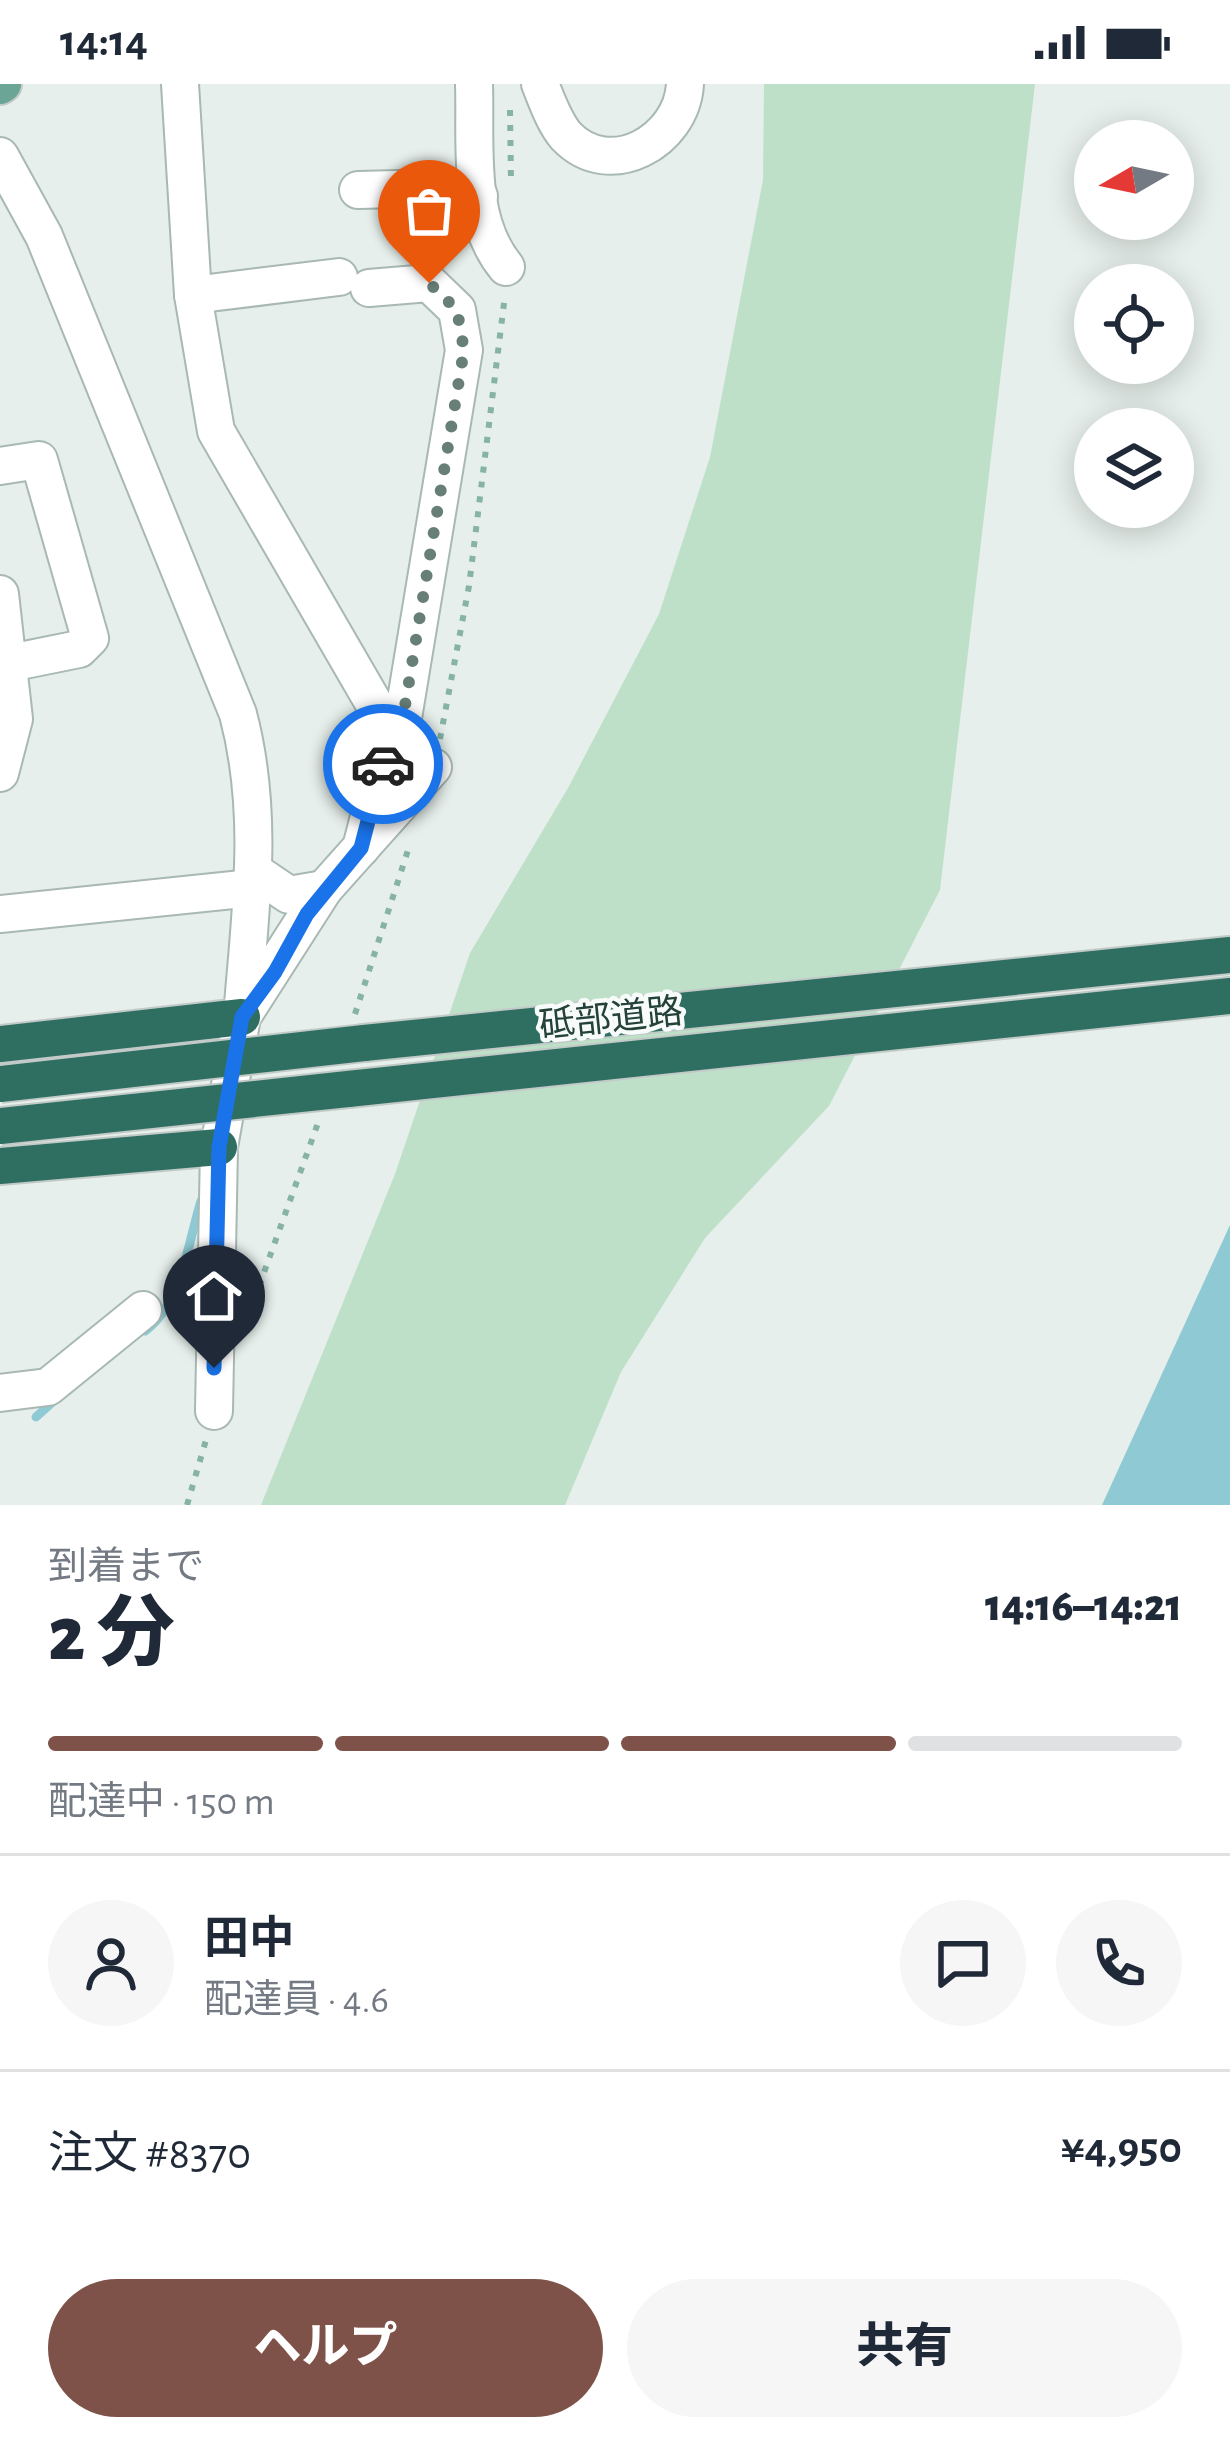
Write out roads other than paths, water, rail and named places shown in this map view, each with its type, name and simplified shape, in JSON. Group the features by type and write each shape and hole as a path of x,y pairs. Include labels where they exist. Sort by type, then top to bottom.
{"highway":[{"name":"砥部道路","path":"0,1084 1230,956"},
{"name":"砥部道路","path":"0,1126 1230,996"},
{"path":"0,1043 242,1017"},
{"path":"0,1166 219,1147"}],"street":[{"path":"474,84 479,196 486,235 506,267"},
{"path":"540,84 567,136 592,153 620,155 644,150 662,137 684,98 685,84"},
{"path":"184,87 193,295 206,392 222,447 380,714 386,751"},
{"path":"0,156 44,236 238,714 251,764 254,880 242,1017 219,1147 214,1411"},
{"path":"358,190 439,188 479,196"},
{"path":"193,295 354,282 429,283 457,310 464,350 403,718 386,751 361,848"},
{"path":"0,466 39,460 90,638 79,649 4,664"},
{"path":"0,594 4,664 14,719 0,773"},
{"path":"242,1017 324,890 433,767"},
{"path":"0,914 254,880 289,895 324,890"},
{"path":"0,1393 48,1387 143,1310"}],"water":[{"path":"1230,1225 1230,1505 1102,1505"}],"waterway":[{"path":"145,1331 176,1289 201,1201"},
{"path":"36,1417 56,1399"}]}
